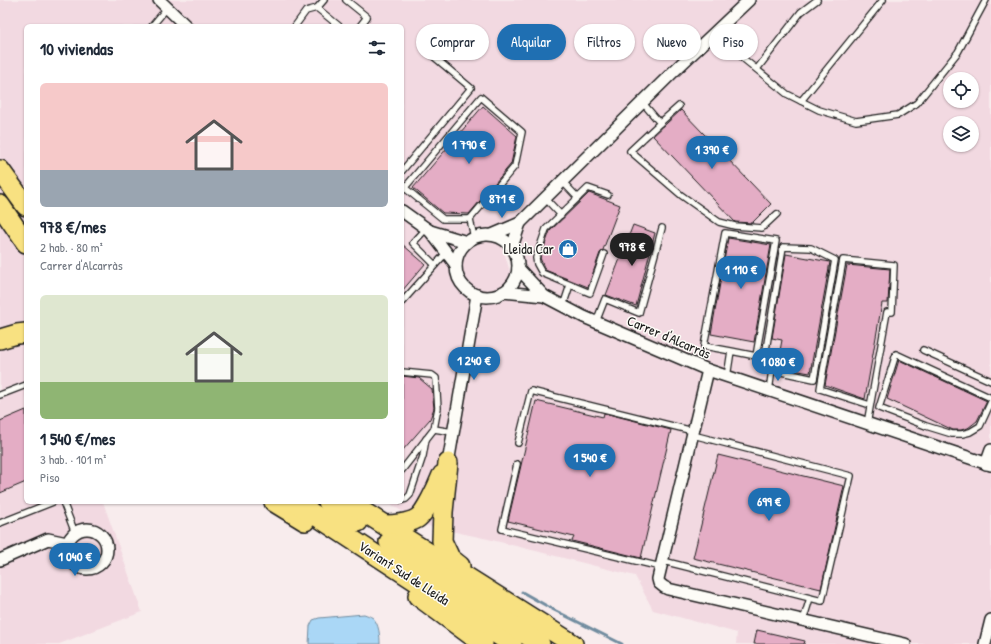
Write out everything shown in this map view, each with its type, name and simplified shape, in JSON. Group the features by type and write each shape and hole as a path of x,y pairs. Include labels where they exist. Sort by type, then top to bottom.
{"highway":[{"path":"0,170 24,203"},
{"path":"0,205 24,240"},
{"path":"0,339 24,333"},
{"path":"385,525 398,524 418,519 429,503 448,463"},
{"path":"448,463 443,512 442,541 450,558 492,592"},
{"path":"277,504 363,555"},
{"path":"294,504 483,644"},
{"name":"Variant Sud de Lleida","path":"298,504 512,644"},
{"name":"Variant Sud de Lleida","path":"331,504 540,644"},
{"path":"351,504 574,644"}],"street":[{"path":"723,24 749,0"},
{"path":"163,3 184,24"},
{"path":"492,235 506,242 512,247 517,260 518,268 513,282 503,292 490,297 477,295 466,288 458,278 456,265 459,252 470,240 478,236 492,235 520,223 709,38"},
{"path":"404,212 428,230 456,265"},
{"path":"512,247 520,223"},
{"path":"428,230 470,240"},
{"name":"Carrer d'Alcarràs","path":"518,268 544,296 596,322 708,370 989,465"},
{"name":"Carrer d'Alcarràs","path":"503,292 544,296"},
{"path":"448,463 477,295"},
{"path":"708,370 658,581 659,584 668,589 905,644"},
{"path":"989,465 991,450"},
{"path":"81,530 94,530 104,539 106,552 104,558 95,567 82,568 76,566 68,556 67,543 70,537 81,530"},
{"path":"0,560 48,540 67,543"},
{"path":"985,644 991,620"}],"lane":[{"path":"296,24 306,11 317,8 324,0"},
{"path":"346,0 367,17 362,24"},
{"path":"757,69 801,12 816,0"},
{"path":"801,101 883,0"},
{"path":"745,60 787,94 819,110 856,121 898,115 917,102 958,52 986,0"},
{"path":"153,24 163,3"},
{"path":"317,8 337,24"},
{"path":"404,169 471,88 438,60"},
{"path":"404,188 481,97 522,132 515,166 470,219 470,240"},
{"path":"642,102 660,123"},
{"path":"679,106 630,151 681,196 719,222 735,226 762,228 777,214"},
{"path":"562,181 578,198"},
{"path":"604,254 590,292 542,273 537,264 536,258 546,229 588,188 608,195"},
{"path":"404,190 443,218 470,219"},
{"path":"545,198 561,215"},
{"path":"596,322 605,299 639,313 662,228"},
{"path":"428,230 413,243 435,265"},
{"path":"724,233 776,241 756,356 731,351 704,346 724,233"},
{"path":"783,247 811,248 835,260 814,379 772,370 763,368 783,247"},
{"path":"404,300 446,253"},
{"path":"867,424 887,312 892,312 894,265 843,260 820,389 870,405"},
{"path":"563,306 570,285"},
{"path":"923,350 991,381"},
{"path":"727,377 731,351"},
{"path":"991,398 896,354 879,408 926,426 952,434 962,434 980,426 989,411 991,402"},
{"path":"769,391 772,370"},
{"path":"404,372 432,375 436,378 438,408 434,429 404,468"},
{"path":"0,395 24,386"},
{"path":"516,464 502,529 822,601 851,476 531,391 518,444"},
{"path":"434,429 453,432"},
{"path":"404,500 410,495 423,456 426,440"},
{"path":"0,523 48,504"},
{"path":"64,504 75,533"},
{"path":"804,620 810,598"}],"shaded area":[{"path":"0,0 991,0 991,644 736,644 737,633 653,610 635,576 488,539 428,526 390,504 404,504 404,24 24,24 24,504 104,504 142,612 59,644 0,644","holes":["523,224 515,252 523,274 557,303 513,282 500,238"]}],"water":[{"path":"364,614 373,618 377,623 380,644 309,644 310,626 313,620 319,618"}],"building":[{"path":"483,106 517,136 511,164 469,214 443,213 413,188"},
{"path":"681,110 771,204 752,223 735,222 653,136"},
{"path":"589,193 620,205 588,287 545,270 540,258 550,231"},
{"path":"633,225 655,233 636,306 606,295"},
{"path":"728,238 771,245 754,342 711,334"},
{"path":"404,246 425,264 404,289"},
{"path":"786,254 830,262 810,373 777,367 782,340 772,338"},
{"path":"847,265 890,269 888,303 882,303 865,399 825,385"},
{"path":"899,360 987,401 977,421 968,428 953,430 887,399"},
{"path":"404,376 419,378 432,389 434,408 430,419 404,449"},
{"path":"536,401 603,417 604,413 671,430 641,558 572,541 574,537 508,521"},
{"path":"24,411 24,483 0,493 0,421"},
{"path":"718,455 844,486 821,589 693,558"},
{"path":"757,630 805,641 804,644 754,644"}],"waterway":[{"path":"522,592 554,610 622,644"}],"place":[{"name":"Lleida Car","path":"568,249"}]}
